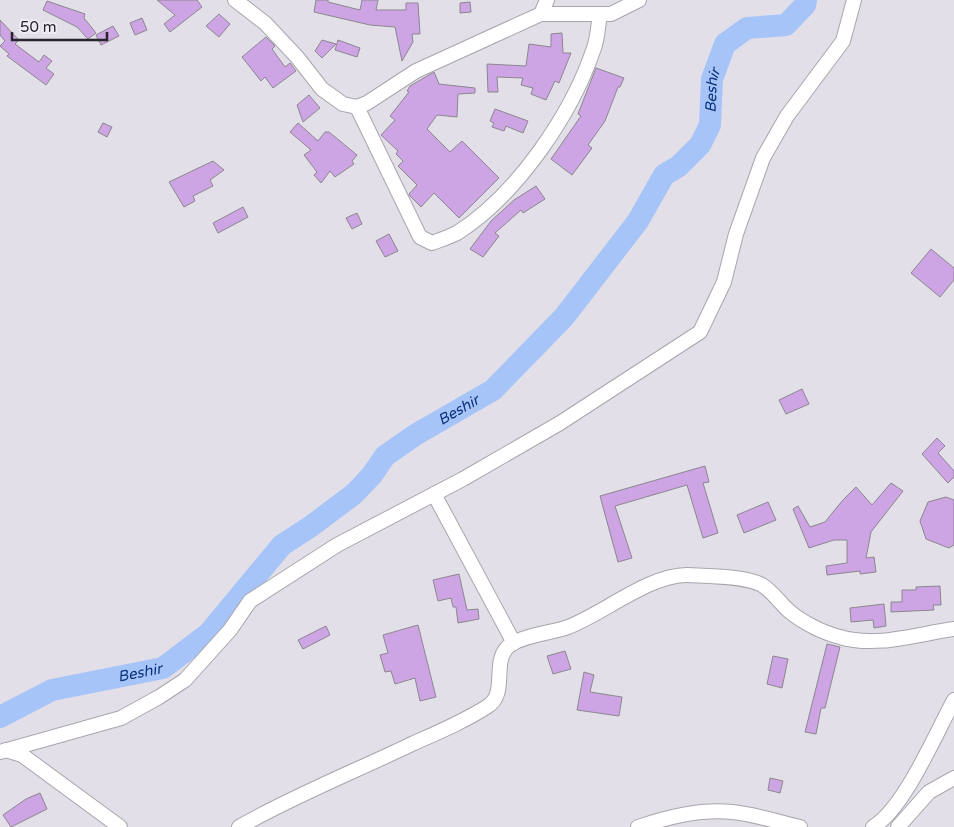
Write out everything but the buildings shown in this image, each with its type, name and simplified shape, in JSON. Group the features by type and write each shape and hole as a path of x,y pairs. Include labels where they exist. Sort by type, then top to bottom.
{"street":[{"path":"236,0 271,30 297,57 322,89 343,104 356,107 367,103 416,71 541,14 600,14 616,12 639,0"},
{"path":"541,14 547,0"},
{"path":"3,751 121,718 159,697 185,680 230,630 250,601 337,545 434,494 560,423 700,332 724,282 736,234 762,158 787,116 843,41 854,0"},
{"path":"356,107 420,237 432,243 456,233 491,206 536,156 569,108 594,47 600,14"},
{"path":"434,494 514,643"},
{"path":"239,827 283,802 466,719 491,705 498,692 505,649 514,643 568,627 662,579 686,575 746,580 762,585 790,612 813,626 839,637 867,643 954,629"},
{"path":"873,827 881,822 911,782 954,700"},
{"path":"3,751 22,754 120,827"},
{"path":"898,827 929,792 954,778"},
{"path":"638,827 665,818 704,812 733,812 800,827"}],"waterway":[{"name":"Beshir","path":"0,717 52,690 163,668 209,633 282,545 354,494 372,475 385,456 415,435 493,390 564,317 638,221 664,175 679,166 700,145 710,125 712,79 725,44 747,28 786,25 805,5 806,0"}]}
